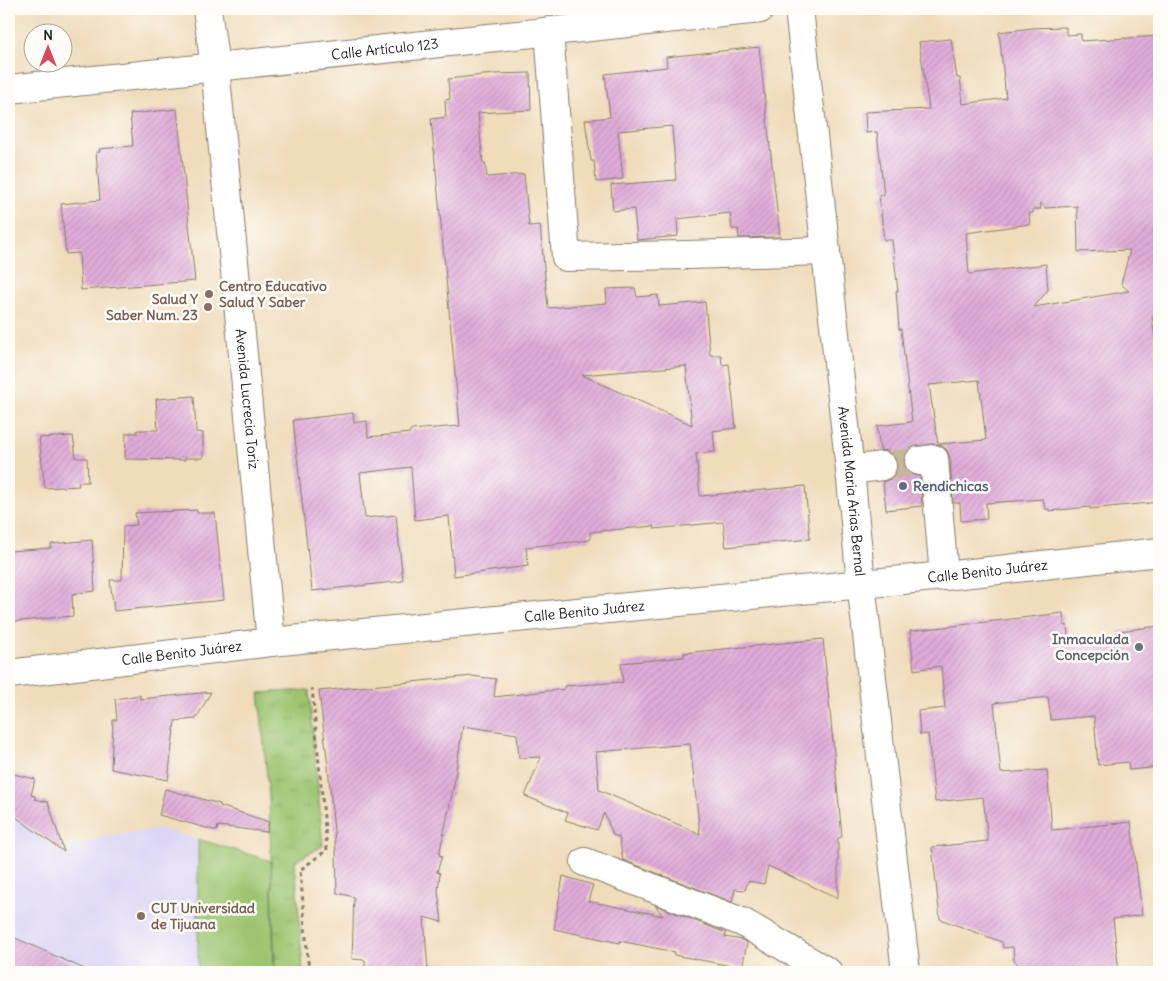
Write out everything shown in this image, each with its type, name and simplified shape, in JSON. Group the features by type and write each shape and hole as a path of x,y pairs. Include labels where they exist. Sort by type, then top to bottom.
{"street":[{"name":"Avenida Lucrecia Toriz","path":"208,9 271,642"},
{"name":"Calle Artículo 123","path":"9,88 760,9"},
{"name":"Avenida Maria Arias Bernal","path":"799,9 861,583 906,972"},
{"path":"549,31 566,257 686,256 826,251"},
{"path":"919,461 934,459 944,576"},
{"path":"850,470 882,466"},
{"name":"Calle Benito Juárez","path":"9,674 271,642 944,576 1159,552"},
{"path":"585,862 742,922 828,972"}],"path":[{"path":"309,972 300,870 327,850 312,688"}],"shaded area":[{"name":"CUT Universidad de Tijuana","path":"9,812 59,851 104,836 161,829 271,861 275,972 9,972"}],"green space":[{"path":"309,690 323,846 295,861 303,972 275,972 269,798 259,693"},
{"path":"198,839 271,861 274,971 198,971"}],"building":[{"path":"1066,27 1066,35 1081,34 1081,41 1159,36 1159,316 1152,316 1159,389 1159,502 1049,511 1049,509 1045,509 1043,499 986,503 987,519 961,521 960,503 953,503 950,458 947,450 941,445 932,444 910,448 904,456 906,470 913,475 920,476 922,506 886,510 883,482 892,478 898,465 894,456 888,451 880,450 877,426 912,422 901,329 899,329 896,291 898,291 892,240 884,240 879,195 884,195 877,132 866,133 865,112 929,109 919,42 951,39 957,78 960,78 963,104 1006,98 999,32","holes":["1040,202 1045,208 1077,206 1078,252 1130,250 1121,284 1129,291 1034,307 1048,290 1046,264 969,274 966,233 1030,224 1029,213 1033,213 1033,209 1041,209","979,380 986,440 938,444 929,385"]},
{"path":"759,47 780,237 739,238 738,229 732,229 730,213 677,219 678,236 637,240 634,209 613,211 611,185 676,180 672,126 618,131 623,179 596,182 594,161 591,161 585,120 610,117 605,74 667,67 666,57"},
{"path":"530,73 531,110 478,113 483,164 485,163 487,177 524,174 529,226 540,225 548,308 607,303 606,289 635,288 637,297 658,295 659,306 705,302 710,355 721,355 722,365 729,364 736,428 713,431 715,452 696,454 700,496 805,486 810,539 726,547 723,522 654,529 654,526 590,532 590,540 526,547 528,566 454,576 449,516 415,520 411,467 360,473 365,518 396,515 403,581 312,591 293,420 353,413 354,423 367,421 368,437 410,433 410,430 460,426 431,119 446,117 445,100 450,99 448,79 493,74","holes":["686,366 692,425 582,375"]},
{"path":"177,109 195,281 81,290 79,253 66,254 61,204 100,200 96,152 100,152 99,149 133,146 130,114"},
{"path":"194,396 196,432 203,433 203,458 185,458 185,460 125,459 126,433 137,433 137,430 158,430 156,399"},
{"path":"73,436 76,458 87,458 88,482 78,482 79,486 45,488 39,438"},
{"path":"197,510 197,513 215,513 224,600 114,611 110,580 122,580 123,526 137,525 135,513"},
{"path":"92,540 95,591 72,594 73,616 9,622 9,551 51,548 51,544"},
{"path":"1063,613 1064,626 1067,625 1069,643 1120,636 1119,631 1159,626 1159,767 1129,770 1128,762 1098,765 1094,716 1051,720 1048,697 994,703 1001,773 1047,770 1052,830 1131,822 1142,915 1113,919 1119,972 1018,972 1017,963 1014,961 1013,947 1003,948 1002,942 940,919 932,847 988,841 983,797 935,802 928,734 920,735 918,711 945,708 941,666 914,670 910,631"},
{"path":"823,639 842,837 838,838 838,898 768,866 764,884 748,881 745,890 735,889 732,902 623,860 619,837 613,835 604,813 597,830 565,820 568,813 525,796 541,757 519,758 517,734 463,726 453,790 439,855 442,856 437,872 440,873 438,891 442,922 424,917 428,972 365,972 365,960 352,959 354,897 337,893 336,853 319,691 472,676 496,679 494,697 565,689 564,686 623,682 621,663 684,657 684,653","holes":["690,744 700,834 599,790 596,752"]},
{"path":"211,692 196,719 175,721 168,780 111,769 113,720 117,720 115,699 140,695 140,699"},
{"path":"9,773 35,779 31,795 35,796 35,799 48,802 64,852 9,812"},
{"path":"165,789 220,804 220,806 269,822 267,832 218,826 217,831 159,815"},
{"path":"563,876 593,885 588,901 663,916 655,905 726,933 725,937 742,940 747,943 742,968 674,955 675,952 554,929"},
{"path":"9,935 91,972 9,972"}],"tunnel":[{"path":"882,466 919,461"}],"place":[{"name":"Centro Educativo Salud Y Saber","path":"209,294"},
{"name":"Salud Y Saber Num. 23","path":"208,307"},
{"name":"Rendichicas","path":"903,486"},
{"name":"Inmaculada Concepción","path":"1139,647"},
{"name":"CUT Universidad de Tijuana","path":"141,916"}]}
